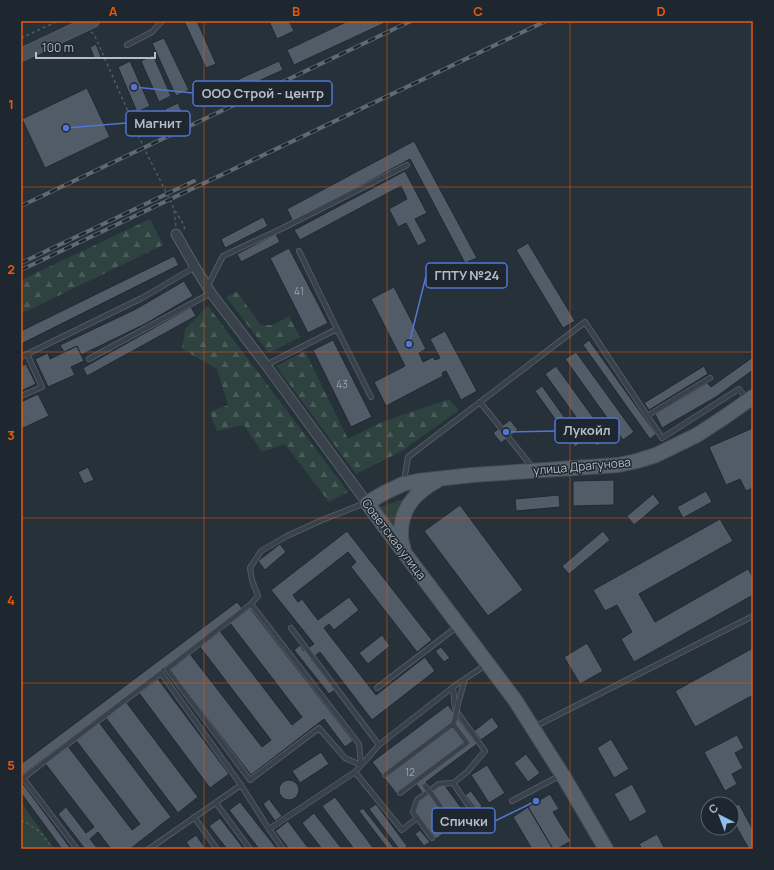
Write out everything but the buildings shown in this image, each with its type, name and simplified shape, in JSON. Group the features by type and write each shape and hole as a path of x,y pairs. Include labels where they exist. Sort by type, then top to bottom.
{"main road":[{"path":"21,54 86,22"},
{"name":"улица Драгунова","path":"367,503 403,484 442,477 618,465 637,462 656,455 698,435 751,399"},
{"path":"405,553 401,537 402,523 406,509 416,495 426,486 442,477"},
{"name":"Советская улица","path":"367,503 515,700 533,728 563,781 587,816 606,849"}],"street":[{"name":"Советская улица","path":"176,234 209,290 367,503"}],"lane":[{"path":"127,44 152,32 162,21"},
{"path":"89,359 209,290 223,256 281,229 407,165"},
{"path":"299,251 371,397"},
{"path":"21,357 142,298 195,267"},
{"path":"403,484 408,458 584,322 662,438 739,389 751,399"},
{"path":"266,365 337,329"},
{"path":"21,396 42,387 27,354"},
{"path":"647,416 710,378"},
{"path":"480,402 534,470"},
{"path":"361,765 345,758 319,728 250,780 167,669 251,604 258,596 252,580 250,568 261,551 287,536 322,520 367,503"},
{"path":"251,604 358,744 361,765"},
{"path":"533,728 753,616"},
{"path":"376,688 459,625"},
{"path":"291,628 379,745"},
{"path":"269,829 355,772 379,745 453,687 488,663"},
{"path":"77,849 23,778 161,673 241,785 269,829 284,849"},
{"path":"385,775 454,722 465,679"},
{"path":"432,838 413,812 416,800 439,784 453,783 467,772 485,751 455,709 453,687"},
{"path":"400,793 467,743 454,722"},
{"path":"355,772 402,830 418,818"},
{"path":"419,778 452,823"},
{"path":"512,801 563,781"},
{"path":"453,783 471,810"},
{"path":"149,849 241,785"},
{"path":"216,803 250,849"},
{"path":"194,817 217,849"}],"path":[{"path":"21,38 58,21"},
{"path":"86,22 94,34 144,148 174,209 184,225 185,250"},
{"path":"174,209 176,234"},
{"path":"21,822 24,821 40,832 54,849"}],"green space":[{"path":"150,219 163,245 21,314 21,280"},
{"path":"237,292 261,325 273,325 289,316 300,337 269,353 226,297"},
{"path":"208,306 348,492 329,502 285,444 262,452 244,425 217,431 210,412 228,405 217,369 182,349 185,329"},
{"path":"305,351 348,439 382,422 449,399 459,410 402,451 356,474 276,366"},
{"path":"413,496 397,529 379,507"},
{"path":"21,802 54,849 21,849"}],"railway":[{"path":"21,206 411,21"},
{"path":"21,270 546,21"},
{"path":"21,263 194,181"}],"place":[{"name":"ООО Строй - центр","path":"134,87"},
{"name":"Магнит","path":"66,128"},
{"name":"ГПТУ №24","path":"409,344"},
{"name":"Лукойл","path":"506,432"},
{"name":"Спички","path":"536,801"}]}
